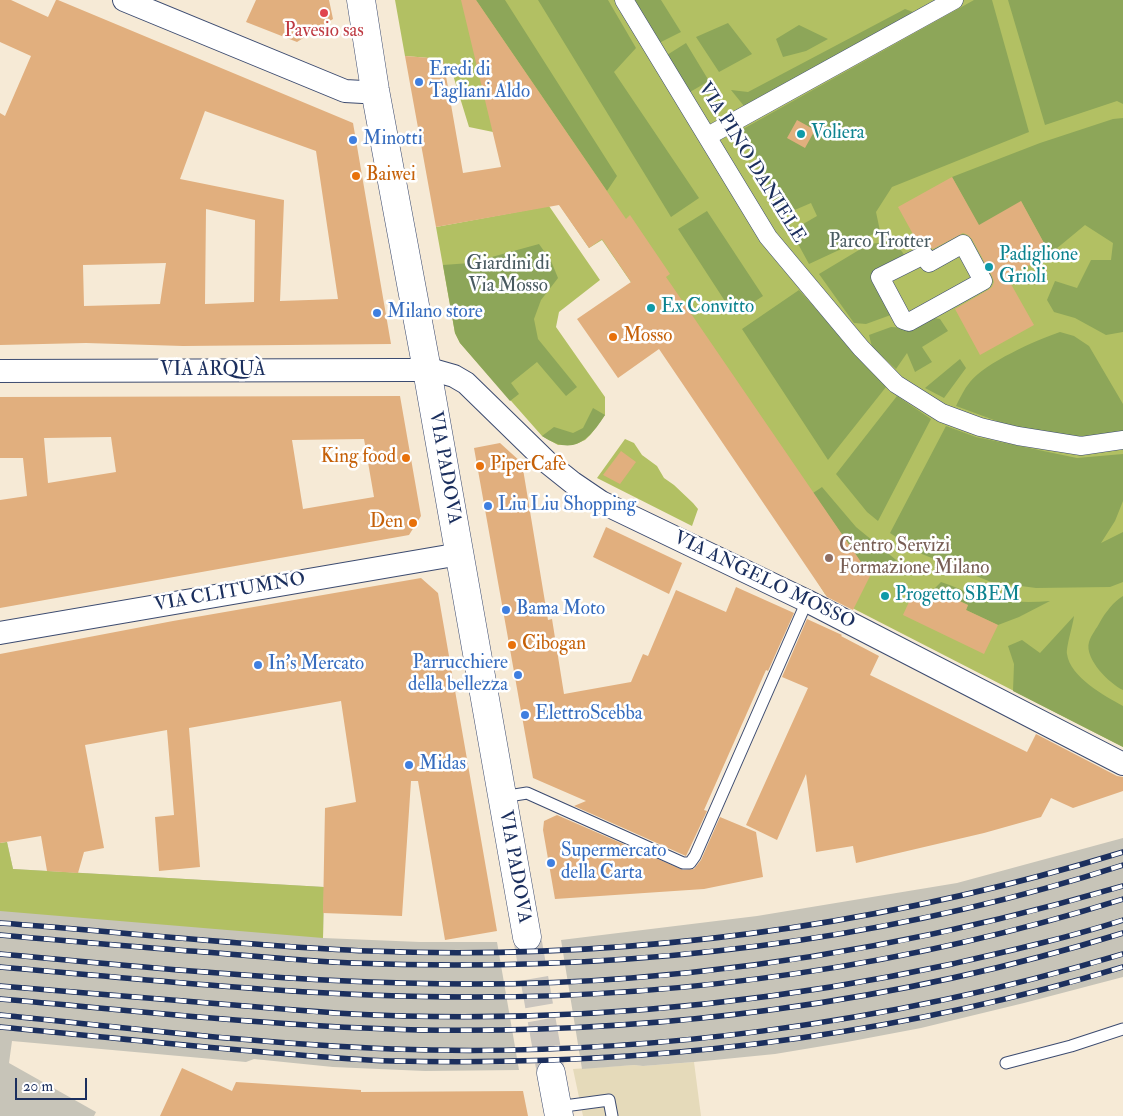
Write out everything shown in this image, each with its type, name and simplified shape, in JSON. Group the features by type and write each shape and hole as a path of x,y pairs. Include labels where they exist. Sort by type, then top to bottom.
{"street":[{"path":"124,0 344,91 363,92 375,90"},
{"name":"VIA PADOVA","path":"361,0 375,90 427,370 527,937"},
{"name":"VIA PINO DANIELE","path":"624,0 768,237 861,348 896,384 942,414 980,427 1018,436 1081,446 1123,440"},
{"path":"708,136 954,0"},
{"path":"963,244 983,281 912,320 908,322 902,320 880,277 924,255 929,263 963,244"},
{"name":"VIA ARQUÀ","path":"0,371 427,370"},
{"name":"VIA ANGELO MOSSO","path":"427,370 445,372 466,383 548,463 601,502 806,601 1123,764"},
{"name":"VIA CLITUMNO","path":"0,633 460,554"},
{"path":"552,1073 558,1111"}],"lane":[{"path":"502,797 527,793 683,863 690,863 695,856 806,601"},
{"path":"1006,1063 1071,1046 1123,1029"},
{"path":"558,1111 609,1100 612,1116"}],"shaded area":[{"path":"1123,838 1123,977 921,1028 847,1042 775,1054 643,1066 582,1069 561,940 757,916 957,883"},
{"path":"7,842 13,869 324,887 323,938 420,942 497,942 519,1070 425,1071 333,1067 254,1059 246,1062 12,1041 9,1063 96,1112 94,1116 0,1116 0,843"},
{"path":"694,1062 701,1116 583,1116 573,1069"}],"green space":[{"name":"Parco Trotter","path":"395,0 1123,0 1123,747 825,594 639,294 602,240 589,248 511,134 469,127 453,75 429,58 405,56"},
{"path":"476,0 505,0 617,176 607,191"},
{"path":"538,0 608,0 636,48 614,72 699,198 671,217"},
{"path":"633,0 661,0 681,32 659,43"},
{"path":"974,0 992,0 1029,132 892,187 876,212 880,231 809,264 791,231 817,216 811,203 783,215 743,129"},
{"path":"1008,0 1123,0 1123,104 1117,101 1045,125"},
{"path":"905,9 913,12 786,85 744,106 731,90 748,92"},
{"path":"728,23 752,54 719,72 696,37"},
{"path":"799,25 828,39 806,51 783,57 776,39"},
{"path":"686,43 709,81 690,92 667,55"},
{"path":"1123,118 1123,332 1106,335 1075,318 1054,312 1047,300 1055,281 1077,288 1091,260 1111,260 1113,243 1085,225 1050,254 1021,201 990,246 952,177 1040,143 1113,119"},
{"name":"Giardini di Via Mosso","path":"549,206 600,280 559,312 556,327 605,397 605,415 585,440 576,444 558,445 542,436 460,343 455,333 436,227"},
{"path":"707,211 763,296 734,315 678,229"},
{"path":"887,242 900,249 908,263 881,277 899,312 866,324 854,323 819,274 869,244"},
{"path":"539,244 551,261 558,278 541,300 534,319 538,339 577,387 566,396 537,362 511,383 519,394 510,401 460,343 455,333 443,265 470,263"},
{"path":"799,290 886,387 828,460 742,329"},
{"path":"934,318 940,319 948,331 922,347 932,362 915,372 907,353 896,369 872,347 869,335 891,327 908,328"},
{"path":"1060,332 1074,336 1089,346 1123,404 1123,432 1087,438 1058,435 1002,423 956,406 970,382 987,367 1025,346"},
{"path":"960,359 966,368 944,398 925,388"},
{"path":"897,396 931,419 878,521 867,512 836,474"},
{"path":"593,408 605,415 586,439 571,445 562,445 542,436 554,427 573,433 583,428"},
{"path":"946,426 976,437 1077,458 1123,454 1123,501 1115,521 1101,543 1123,532 1123,582 1110,587 1036,588 991,582 922,554 890,533"},
{"path":"625,439 634,443 642,455 657,466 664,478 674,485 698,509 692,526 597,478"},
{"path":"822,487 856,527 901,564 897,576 863,565 813,493"},
{"path":"941,582 978,596 996,600 1050,601 1019,617 998,625 966,610 968,605 934,589"},
{"path":"1123,596 1123,690 1105,677 1099,670 1088,649 1091,637 1104,615"},
{"path":"1074,616 1067,654 1074,670 1081,678 1123,706 1123,747 1013,691 1014,664 1008,646 1022,640 1040,653"},
{"path":"7,842 13,869 324,887 323,938 0,911 0,843"}],"building":[{"path":"0,0 11,0 48,17 56,0 58,0 353,123 391,344 183,346 86,343 0,345 0,113 5,116 31,56 0,42","holes":["205,111 316,151 338,299 280,301 284,200 180,179","206,209 255,220 254,302 205,304","166,263 160,304 84,306 83,265"]},
{"path":"256,0 329,0 333,19 297,42 246,22"},
{"name":"Ex Convitto","path":"461,0 476,0 626,219 630,215 670,274 666,277 863,565 874,568 853,610 827,597 659,349 618,378 577,319 631,282 602,239 589,248 559,205 436,227 405,56 443,59 463,173 501,167"},
{"name":"Voliera","path":"797,120 815,130 805,148 787,138"},
{"name":"Padiglione Grioli","path":"952,177 979,225 1021,201 1050,254 1007,277 1034,325 980,355 955,309 988,290 994,282 972,239 963,233 933,249 925,244 919,245 898,207"},
{"path":"400,396 421,516 409,535 0,608 0,500 27,496 23,458 0,458 0,397","holes":["111,437 116,472 48,483 44,438","364,439 374,497 303,509 292,440"]},
{"path":"500,443 522,463 548,620 552,619 564,694 631,682 643,654 648,656 676,590 726,612 736,587 794,613 768,671 766,670 704,810 707,811 686,856 574,806 586,801 533,778 474,448"},
{"path":"621,451 636,462 620,484 603,475"},
{"path":"606,527 682,563 669,594 593,557"},
{"path":"421,578 438,593 497,931 445,940 418,781 411,781 402,916 323,913 325,808 356,802 341,701 189,728 200,867 159,871 155,817 174,815 167,730 85,745 104,848 84,852 78,873 47,871 41,836 0,843 0,654 173,621"},
{"path":"934,589 968,605 966,610 998,625 984,654 903,615 913,593 929,601"},
{"path":"807,619 842,635 879,656 870,675 1027,752 1036,734 1117,776 1123,777 1123,791 1073,808 1051,798 1041,817 984,833 856,863 853,846 816,852 806,774 777,840 746,825 808,688 782,677"},
{"path":"557,815 683,870 694,869 701,860 720,817 756,832 763,877 704,889 555,899 543,830 544,821"},
{"path":"182,1068 232,1091 236,1082 361,1090 361,1092 523,1091 528,1116 160,1116"}],"tunnel":[{"path":"527,937 551,1073"}],"railway":[{"path":"0,923 369,951 465,953 656,944 845,919 938,901 1031,878 1123,852"},
{"path":"0,935 352,963 450,965 547,963 645,957 742,948 839,934 1029,893 1123,865"},
{"path":"0,954 157,968 315,979 394,983 552,983 694,972 818,956 941,932 1063,903 1123,886"},
{"path":"0,967 233,987 349,994 466,997 549,996 633,991 716,984 799,973 881,959 963,942 1123,899"},
{"path":"0,986 312,1012 380,1015 472,1017 611,1012 748,999 884,978 1016,949 1081,933 1123,920"},
{"path":"0,999 315,1026 420,1030 509,1030 598,1026 687,1020 864,996 1038,957 1123,933"},
{"path":"0,1015 196,1035 343,1047 484,1050 576,1048 762,1031 854,1017 945,1000 1035,979 1123,954"},
{"path":"0,1027 366,1060 484,1062 577,1059 669,1053 761,1043 852,1030 943,1013 1034,992 1123,967"}],"place":[{"name":"Pavesio sas","path":"324,13"},
{"name":"Eredi di Tagliani Aldo","path":"419,82"},
{"name":"Voliera","path":"801,134"},
{"name":"Minotti","path":"353,140"},
{"name":"Baiwei","path":"356,176"},
{"name":"Padiglione Grioli","path":"989,267"},
{"name":"Ex Convitto","path":"651,308"},
{"name":"Milano store","path":"377,313"},
{"name":"Mosso","path":"613,337"},
{"name":"King food","path":"406,458"},
{"name":"PiperCafè","path":"480,466"},
{"name":"Liu Liu Shopping","path":"488,506"},
{"name":"Den","path":"413,523"},
{"name":"Centro Servizi Formazione Milano","path":"829,558"},
{"name":"Progetto SBEM","path":"885,596"},
{"name":"Bama Moto","path":"506,610"},
{"name":"Cibogan","path":"512,645"},
{"name":"In's Mercato","path":"258,665"},
{"name":"Parrucchiere della bellezza","path":"518,675"},
{"name":"ElettroScebba","path":"525,715"},
{"name":"Midas","path":"409,765"},
{"name":"Supermercato della Carta","path":"551,863"}]}
